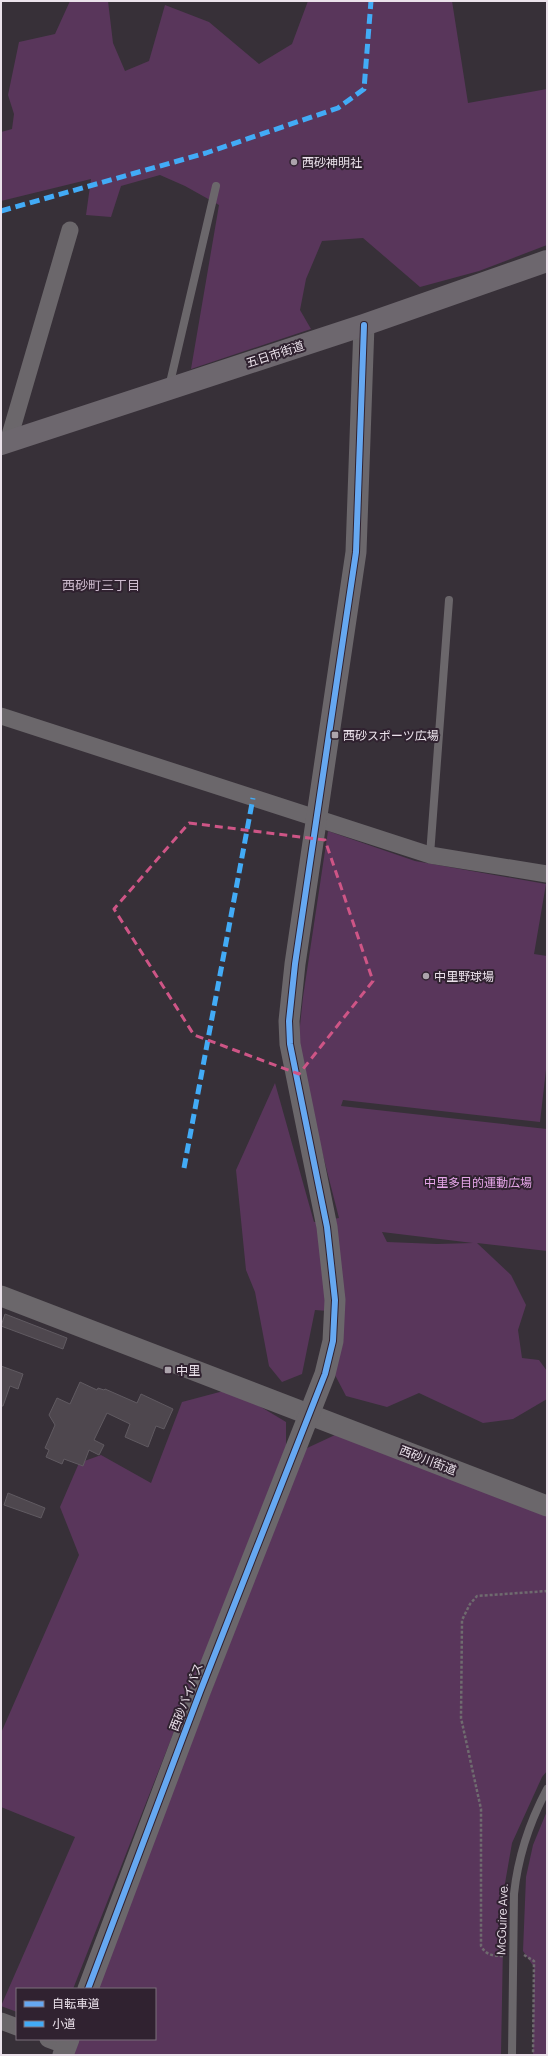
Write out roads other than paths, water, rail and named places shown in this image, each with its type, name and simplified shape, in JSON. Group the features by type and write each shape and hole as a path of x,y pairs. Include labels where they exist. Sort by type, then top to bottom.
{"main road":[{"name":"五日市街道","path":"5,443 364,325 547,261"}],"street":[{"path":"5,443 70,230"},
{"name":"西砂バイパス","path":"88,1988 203,1684 325,1374 331,1348 335,1300 327,1227 293,1065 289,1021 295,964 356,552 364,325"},
{"path":"1,716 430,856 547,874"},
{"name":"西砂川街道","path":"1,1296 547,1506"},
{"path":"1,2021 16,2027"}],"lane":[{"path":"169,389 216,186"},
{"path":"430,856 449,600"},
{"name":"McGuire Ave.","path":"512,2055 514,1894 516,1874 528,1826 547,1789"}],"place":[{"name":"西砂神明社","path":"294,162"},
{"name":"西砂スポーツ広場","path":"335,735"},
{"name":"中里野球場","path":"426,976"},
{"name":"中里","path":"168,1370"}],"district":[{"name":"西砂町三丁目","path":"101,585"}],"park label":[{"name":"中里多目的運動広場","path":"478,1182"}]}
